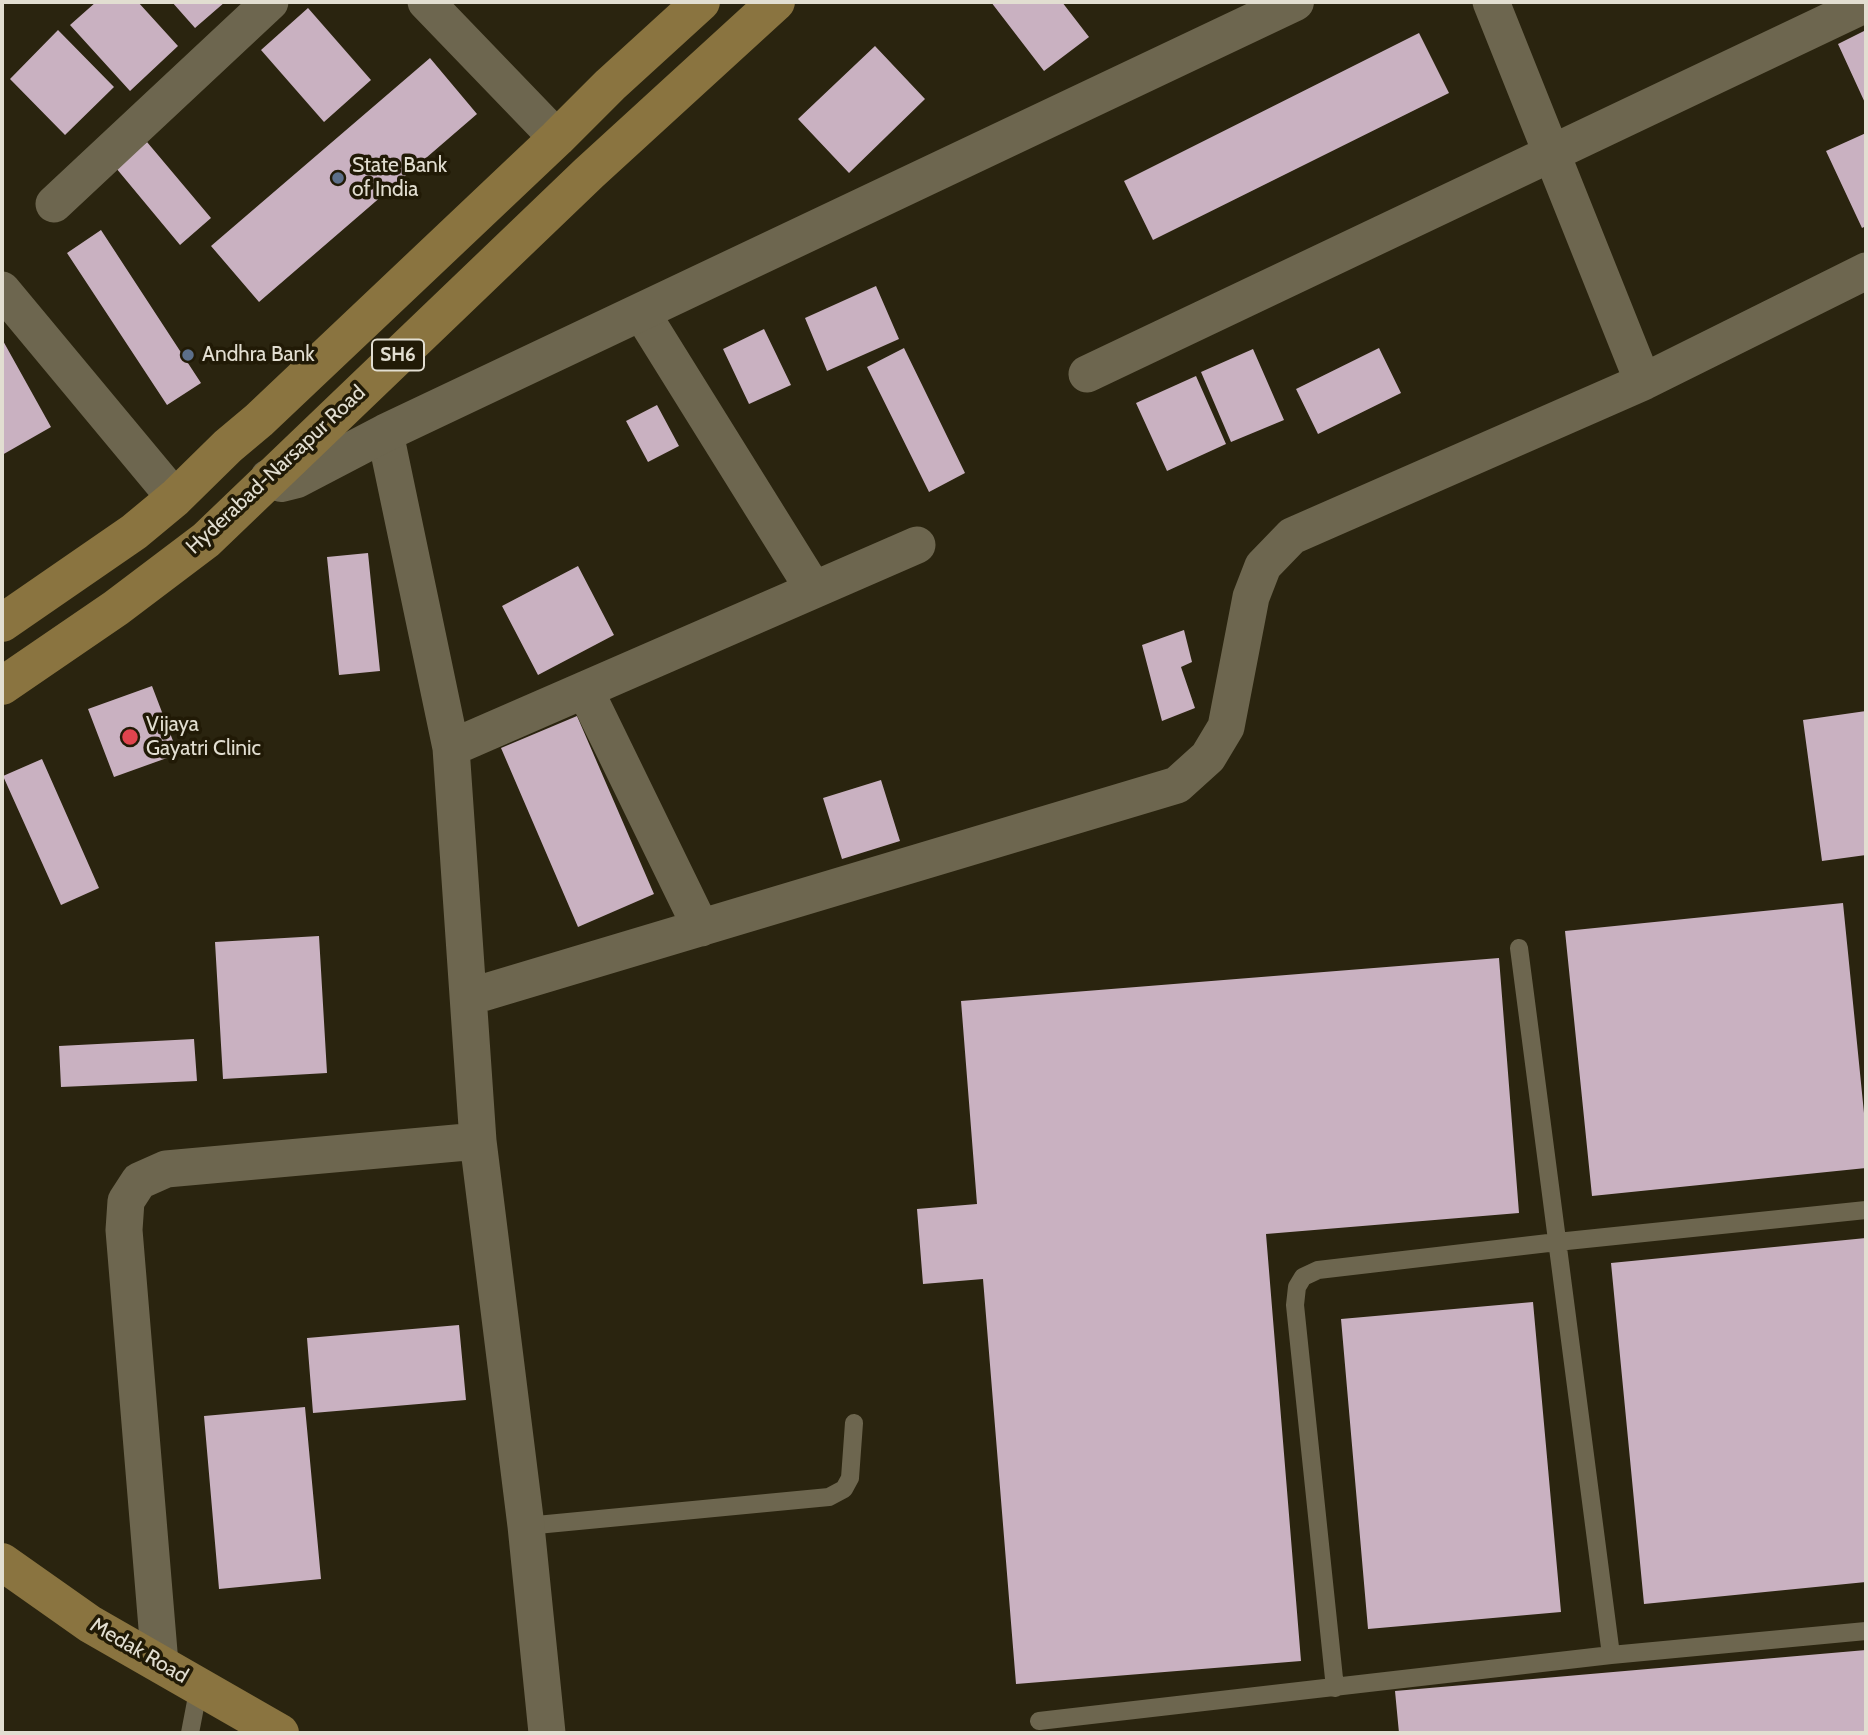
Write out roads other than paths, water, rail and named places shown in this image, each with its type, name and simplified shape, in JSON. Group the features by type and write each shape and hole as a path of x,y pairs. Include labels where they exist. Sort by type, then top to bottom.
{"main road":[{"name":"SH6","path":"2,622 134,532 175,498 701,2"},
{"name":"Hyderabad-Narsapur Road","path":"2,686 116,608 206,540 589,173 776,2"},
{"name":"Medak Road","path":"2,1562 90,1624 280,1733"}],"street":[{"path":"54,204 270,2"},
{"path":"426,2 557,138"},
{"path":"269,478 281,482 297,479 386,433 1295,2"},
{"path":"1491,2 1643,382"},
{"path":"1087,374 1866,4"},
{"path":"469,997 1177,785 1208,757 1226,727 1251,597 1263,566 1292,536 1643,382 1866,271"},
{"path":"2,290 175,498"},
{"path":"641,312 814,590"},
{"path":"386,433 451,748 478,1141 526,1527 547,1733"},
{"path":"451,748 917,545"},
{"path":"585,690 701,928"},
{"path":"160,1664 124,1230 126,1201 139,1181 166,1169 478,1141"}],"lane":[{"path":"1519,948 1611,1655"},
{"path":"1335,1688 1295,1305 1297,1287 1303,1277 1318,1270 1866,1210"},
{"path":"526,1527 829,1497 844,1489 850,1478 854,1423"},
{"path":"1039,1721 1611,1655 1866,1631"},
{"path":"190,1733 199,1686"}],"place":[{"name":"State Bank of India","path":"338,178"},
{"name":"Andhra Bank","path":"188,355"},
{"name":"Vijaya Gayatri Clinic","path":"130,737"}]}
